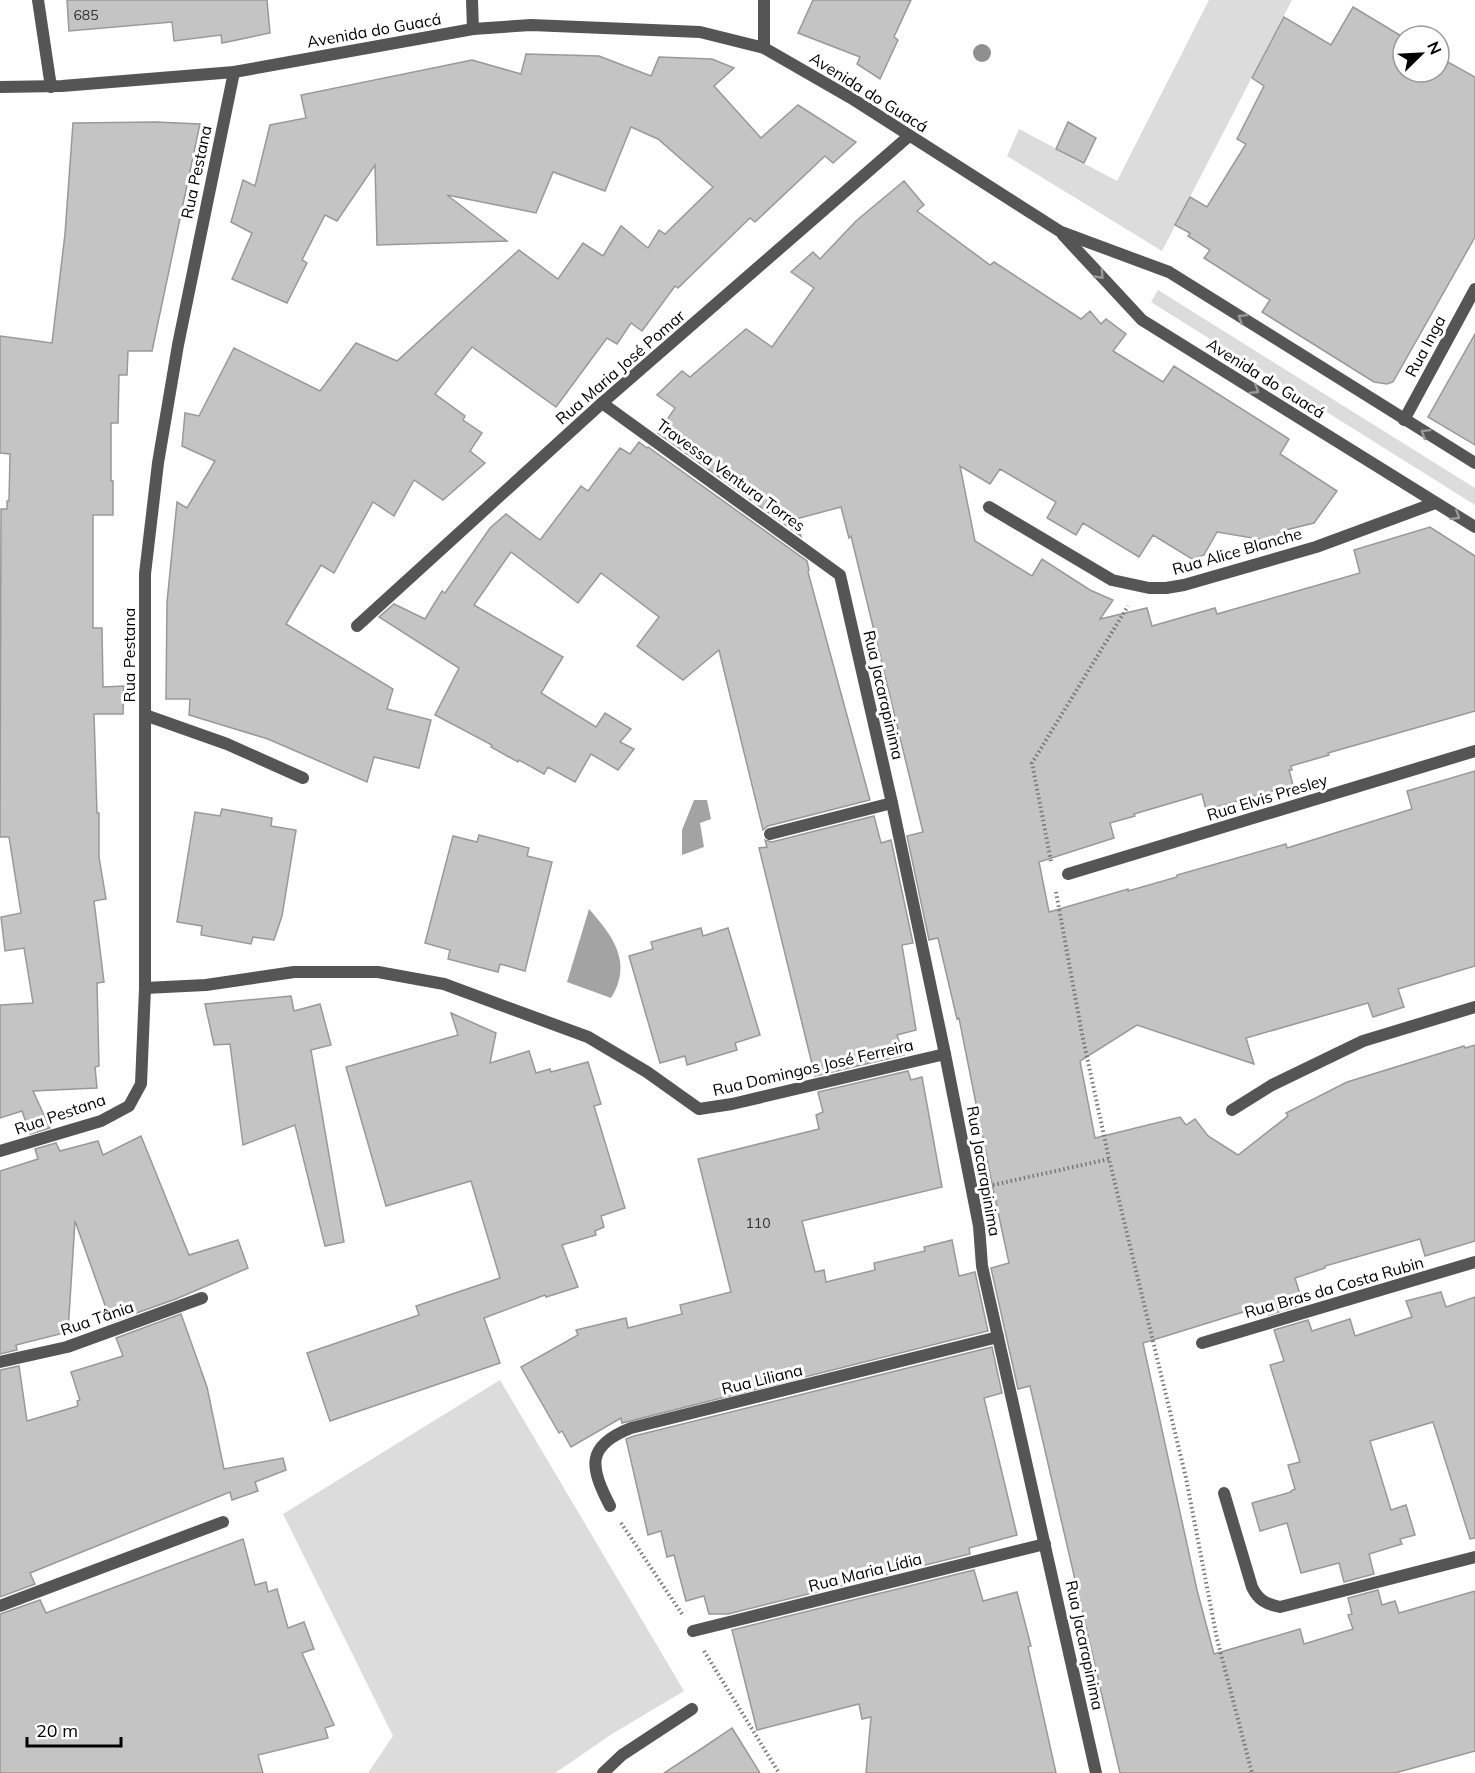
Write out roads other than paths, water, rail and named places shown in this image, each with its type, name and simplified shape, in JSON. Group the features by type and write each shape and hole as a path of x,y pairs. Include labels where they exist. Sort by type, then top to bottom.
{"street":[{"path":"38,0 51,87"},
{"path":"472,0 473,29"},
{"path":"764,0 764,48"},
{"name":"Avenida do Guacá","path":"0,87 51,87 234,72 473,29 557,25 700,32 764,48 851,98 1061,232 1169,272 1475,463"},
{"name":"Rua Pestana","path":"0,1151 101,1121 129,1106 141,1084 145,988 145,574 158,463 178,345 234,72"},
{"name":"Rua Maria José Pomar","path":"357,626 602,403 909,136"},
{"name":"Avenida do Guacá","path":"1061,232 1142,320 1475,527"},
{"name":"Rua Inga","path":"1404,420 1475,289"},
{"name":"Travessa Ventura Torres","path":"602,403 840,575"},
{"name":"Rua Alice Blanche","path":"990,507 1112,580 1140,586 1166,588 1184,585 1316,546 1435,503"},
{"name":"Rua Jacarapinima","path":"840,575 892,803 945,1054 979,1226 982,1266 1096,1773"},
{"path":"145,716 227,744 303,778"},
{"name":"Rua Elvis Presley","path":"1068,874 1475,751"},
{"path":"770,834 892,803"},
{"name":"Rua Domingos José Ferreira","path":"145,988 206,985 294,972 378,972 444,984 588,1037 647,1072 699,1109 732,1104 945,1054"},
{"path":"1232,1110 1272,1085 1363,1041 1475,1007"},
{"name":"Rua Bras da Costa Rubin","path":"1202,1343 1475,1262"},
{"name":"Rua Tânia","path":"0,1362 67,1347 202,1298"},
{"name":"Rua Liliana","path":"610,1506 599,1485 595,1465 600,1446 613,1435 631,1428 998,1337"},
{"path":"1224,1493 1252,1587 1256,1595 1270,1605 1280,1607 1475,1557"},
{"path":"0,1606 223,1522"},
{"name":"Rua Maria Lídia","path":"693,1631 1045,1544"},
{"path":"603,1773 622,1755 692,1709"}]}
